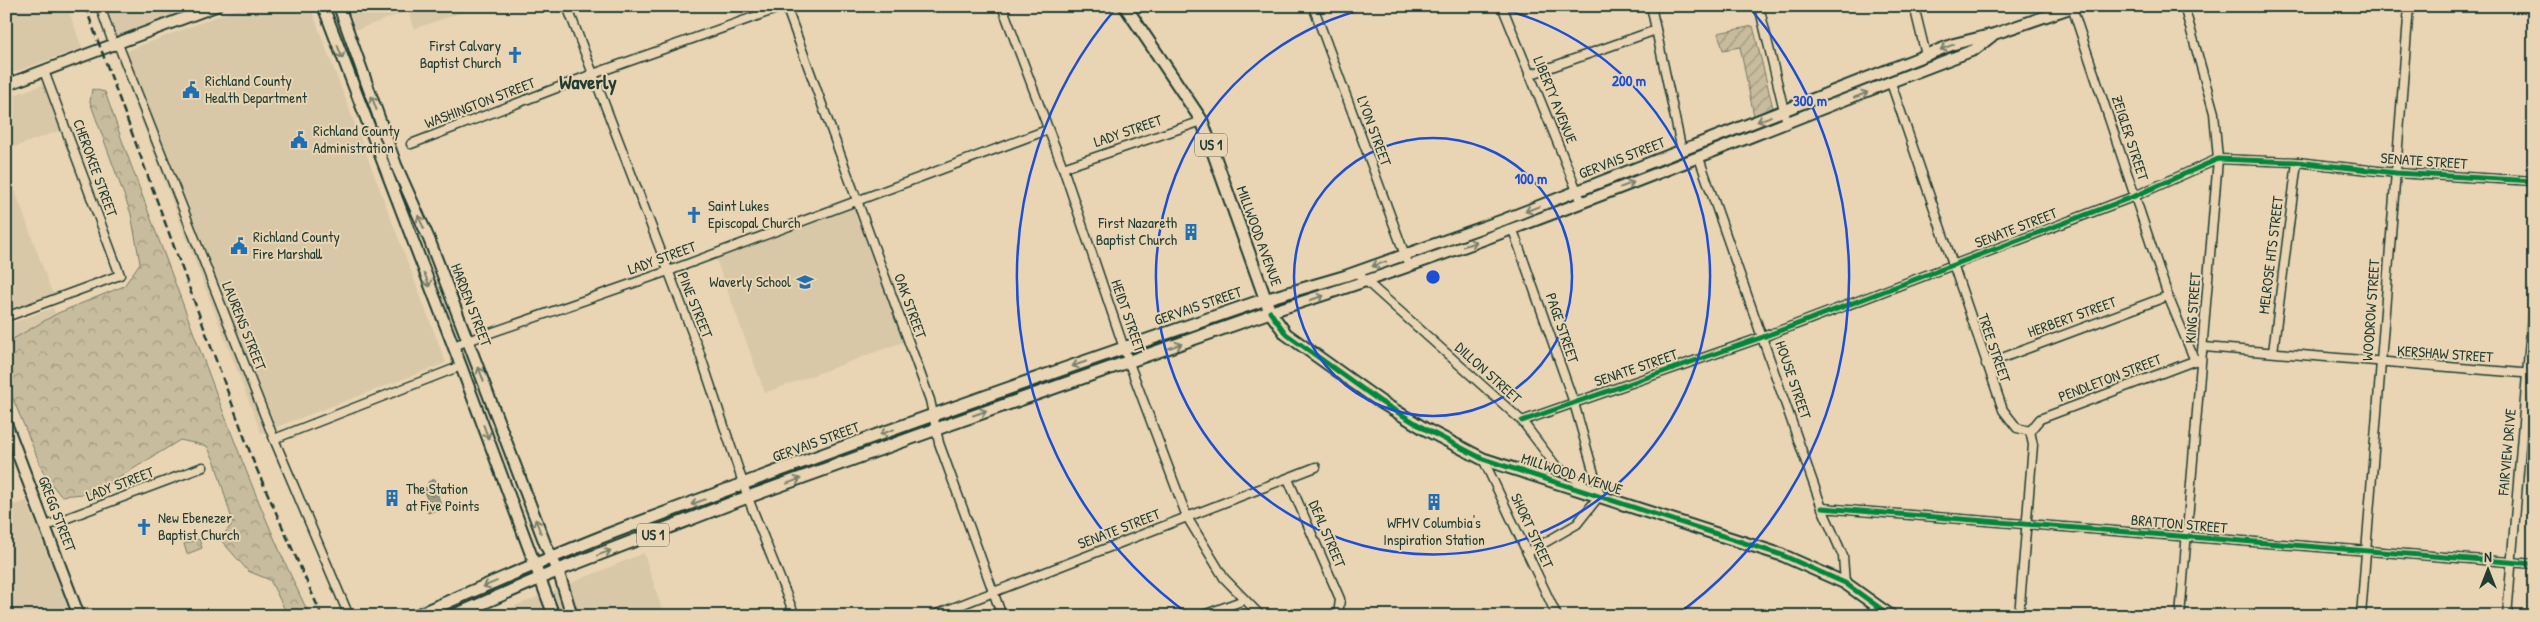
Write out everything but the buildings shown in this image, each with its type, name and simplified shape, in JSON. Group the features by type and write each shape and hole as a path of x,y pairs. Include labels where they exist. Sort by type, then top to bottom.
{"main road":[{"path":"6,85 216,6"},
{"name":"HARDEN STREET","path":"323,6 461,366 554,616"},
{"name":"HARDEN STREET","path":"339,6 396,165 429,239 551,558 558,570 572,616"},
{"name":"MILLWOOD AVENUE","path":"1126,6 1202,121 1270,312 1286,334 1381,402 1425,429 1483,458 1782,555 1845,583 1892,616"},
{"name":"GERVAIS STREET","path":"415,616 551,558 932,415 1266,299 1405,255 1682,151 1926,55 1970,39 1994,34 2074,7"},
{"name":"GERVAIS STREET","path":"453,616 558,570 748,498 1117,365 1129,363 1270,312 1513,230 1974,50 1994,34"},
{"name":"GREGG STREET","path":"6,423 79,616"}],"street":[{"name":"LAURENS STREET","path":"100,6 274,440 349,616"},
{"name":"PINE STREET","path":"567,6 667,272 698,348 748,498 794,616"},
{"name":"WASHINGTON STREET","path":"411,144 593,74 786,6"},
{"name":"OAK STREET","path":"786,6 930,400 935,430 1002,616"},
{"name":"HEIDT STREET","path":"1002,6 1062,168 1129,363 1187,517 1224,578 1261,616"},
{"name":"LYON STREET","path":"1313,6 1409,266"},
{"name":"LIBERTY AVENUE","path":"1502,6 1582,203"},
{"path":"1651,6 1682,151"},
{"path":"1759,6 1788,123"},
{"path":"1914,6 1926,55"},
{"name":"KING STREET","path":"2180,616 2204,347 2218,159 2214,113 2184,6"},
{"name":"WOODROW STREET","path":"2361,616 2409,6"},
{"name":"ZEIGLER STREET","path":"2074,7 2168,296 2195,361"},
{"path":"1529,75 1656,30"},
{"name":"CHEROKEE STREET","path":"6,317 120,275 44,71"},
{"name":"TREE STREET","path":"1891,83 2003,410 2016,428 2030,431"},
{"name":"LADY STREET","path":"1062,168 1202,121"},
{"name":"LADY STREET","path":"453,346 667,272 1047,130"},
{"name":"HOUSE STREET","path":"1699,158 1822,508 1843,556 1845,583"},
{"name":"SENATE STREET","path":"1522,421 1763,337 2135,196 2218,159 2297,162 2396,172 2534,181"},
{"name":"MELROSE HTS STREET","path":"2273,352 2297,162"},
{"name":"PAGE STREET","path":"1513,230 1574,403 1600,495"},
{"name":"DILLON STREET","path":"1356,272 1522,421 1556,466 1600,495"},
{"name":"FAIRVIEW DRIVE","path":"2507,616 2530,374 2534,290"},
{"name":"HERBERT STREET","path":"1986,364 2168,296"},
{"name":"KERSHAW STREET","path":"2204,347 2530,374"},
{"name":"PENDLETON STREET","path":"2030,431 2040,419 2195,361 2203,356"},
{"path":"274,440 461,366"},
{"path":"2019,616 2028,524 2033,444 2030,431"},
{"name":"SHORT STREET","path":"1483,458 1557,616"},
{"name":"LADY STREET","path":"46,526 203,467"},
{"name":"SENATE STREET","path":"932,616 1316,468"},
{"name":"DEAL STREET","path":"1288,479 1340,599 1338,616"},
{"path":"1527,553 1577,524 1600,495"},
{"name":"BRATTON STREET","path":"1822,508 2534,564"},
{"path":"1201,616 1244,600"}],"shaded area":[{"path":"6,6 67,6 82,48 6,75"},
{"path":"100,6 196,6 112,38"},
{"path":"244,6 310,6 446,363 261,433 116,55"},
{"path":"347,6 473,6 473,8 414,29 408,11 356,30"},
{"path":"47,83 64,129 6,150 6,98"},
{"path":"6,166 53,295 6,312"},
{"name":"Waverly School","path":"857,202 908,340 765,393 714,254"},
{"path":"53,308 77,370 6,396 6,325"},
{"path":"27,501 71,616 6,616 6,507"},
{"path":"644,553 664,616 491,616"}],"green space":[{"path":"1753,26 1773,108 1754,116 1740,47 1723,50 1718,33"},
{"path":"92,89 105,92 238,451 272,534 310,616 288,616 270,580 248,571 220,539 233,523 215,462 207,446 180,440 94,493 61,496 45,476 6,382 6,354 13,339 58,313 124,286 140,263 131,214 90,102"},
{"path":"199,539 202,548 187,554 184,544"}],"water":[{"path":"435,479 438,487 435,488 441,504 435,506 436,510 428,513 425,506 429,504 423,489 429,486 428,482"}],"railway":[{"path":"85,6 254,463 322,616"}],"cycle path":[{"path":"1522,421 1763,337 2135,196 2218,159 2297,162 2396,173 2534,181"},
{"path":"1270,312 1286,334 1381,402 1425,429 1483,459 1782,555 1845,583 1891,616"},
{"path":"1822,508 2534,564"}],"place":[{"name":"First Calvary Baptist Church","path":"515,55"},
{"name":"Richland County Health Department","path":"191,90"},
{"name":"Richland County Administration","path":"299,140"},
{"name":"Saint Lukes Episcopal Church","path":"694,215"},
{"name":"First Nazareth Baptist Church","path":"1191,232"},
{"name":"Richland County Fire Marshall","path":"239,246"},
{"name":"Waverly School","path":"805,282"},
{"name":"The Station at Five Points","path":"392,498"},
{"name":"WFMV Columbia's Inspiration Station","path":"1434,502"},
{"name":"New Ebenezer Baptist Church","path":"144,527"}],"district":[{"name":"Waverly","path":"588,82"}]}
